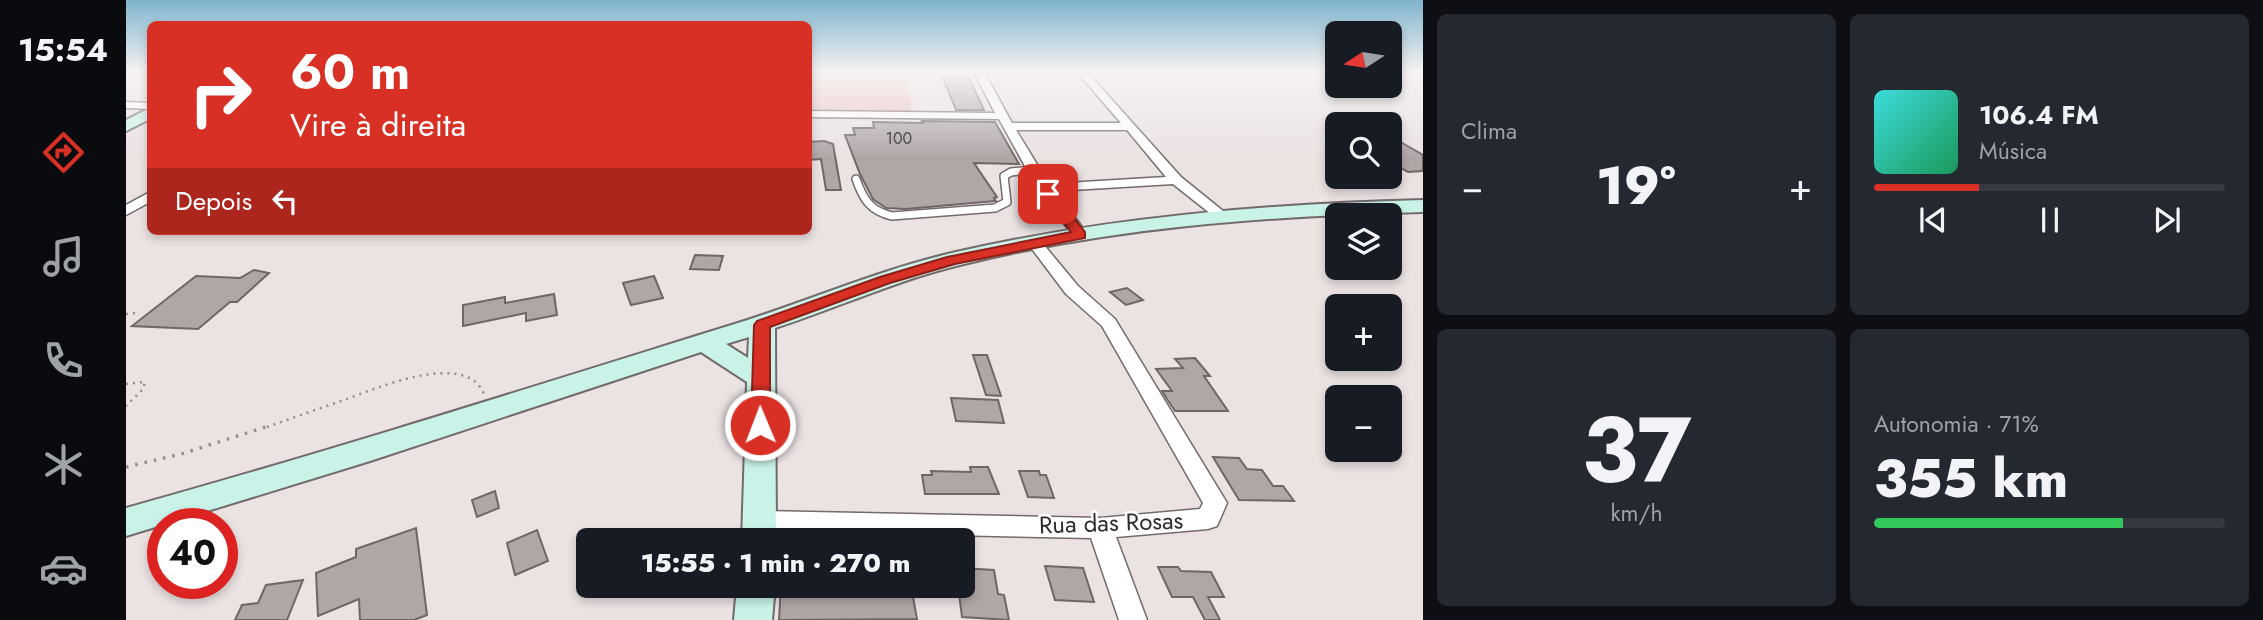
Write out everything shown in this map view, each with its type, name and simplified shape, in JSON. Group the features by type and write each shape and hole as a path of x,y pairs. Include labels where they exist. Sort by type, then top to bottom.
{"main road":[{"path":"126,125 147,114"},
{"path":"126,522 246,488 762,325 885,280 953,260 1034,242 1220,215 1423,206"},
{"path":"760,528 762,325"},
{"path":"705,343 760,377"},
{"path":"753,620 754,598"}],"street":[{"path":"994,101 1032,170 1080,235"},
{"path":"1108,101 1176,180 1220,215"},
{"path":"126,105 147,106"},
{"path":"812,114 1131,127"},
{"path":"1044,188 1176,180"},
{"path":"126,211 147,198"},
{"name":"Rua das Rosas","path":"975,529 1100,528 1208,519 1215,503 1109,323 1072,290 1034,242"},
{"path":"1100,528 1133,620"}],"lane":[{"path":"856,179 865,205 878,214 892,216 995,208 1007,202 1004,176 1012,172 1032,170"}],"path":[{"path":"126,314 136,313"},
{"path":"126,467 205,447 397,382 433,374 455,374 475,381 483,389 488,411"},
{"path":"126,384 145,382 143,389 126,406"}],"shaded area":[{"path":"812,101 911,101 909,111 812,110"}],"building":[{"path":"952,101 980,101 984,110 956,110"},
{"path":"922,121 995,122 1019,164 974,163 997,197 994,198 996,201 906,209 886,208 873,199 845,135 855,135 853,128 874,128 873,122 923,123"},
{"path":"812,142 833,144 841,190 826,190 821,159 812,160"},
{"path":"1402,143 1423,155 1423,171 1408,172 1402,169"},
{"path":"695,255 723,256 719,270 690,269"},
{"path":"254,270 269,273 237,302 230,302 198,329 132,326 196,276 240,278"},
{"path":"654,276 663,298 631,305 623,283"},
{"path":"1127,288 1143,300 1126,305 1110,292"},
{"path":"554,294 557,315 526,321 526,313 463,326 463,305 505,297 505,303"},
{"path":"973,355 987,355 1001,396 986,395"},
{"path":"1195,358 1210,376 1204,376 1228,411 1175,411 1162,391 1172,391 1156,369 1183,368 1175,359"},
{"path":"951,398 998,400 1004,423 956,421"},
{"path":"1213,457 1239,458 1247,469 1262,470 1273,486 1283,486 1294,501 1239,500"},
{"path":"970,467 988,467 999,494 925,494 922,475 932,475 931,471 971,472"},
{"path":"1019,471 1039,471 1040,475 1046,475 1054,498 1028,497"},
{"path":"495,491 499,508 477,517 472,500"},
{"path":"416,528 427,615 414,620 360,620 359,599 318,616 316,573 356,557 356,549"},
{"path":"537,530 548,561 515,575 507,543"},
{"path":"1045,566 1083,568 1094,602 1055,600"},
{"path":"1158,567 1211,572 1224,597 1208,597 1220,620 1205,620 1193,597 1172,597"},
{"path":"975,569 994,570 998,594 1004,595 1009,620 962,617 960,598 975,598"},
{"path":"303,580 287,620 235,620 242,605 258,603 266,585"},
{"path":"780,598 913,598 917,619 779,620"}],"route":[{"path":"760,425 762,325 885,280 953,260 1080,235 1048,194"}]}
